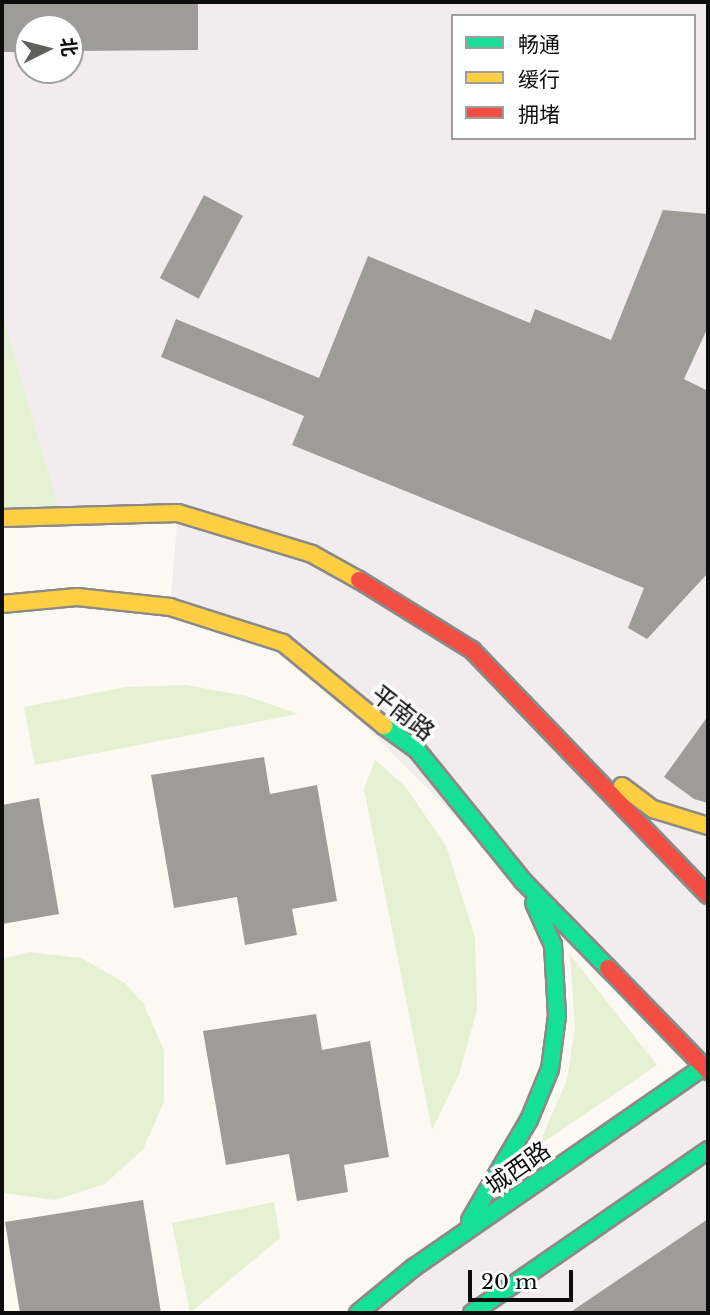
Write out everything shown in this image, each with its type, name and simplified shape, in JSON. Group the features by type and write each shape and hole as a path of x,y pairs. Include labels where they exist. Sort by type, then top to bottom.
{"main road":[{"path":"2,518 60,513 178,513 312,554 406,606 472,650 708,895"},
{"name":"平南路","path":"2,604 77,597 170,607 283,643 352,703 417,750 524,882 707,1067"},
{"path":"553,734 653,809 708,826"},
{"path":"458,1237 491,1191 550,1069 557,1016 553,945 524,882"},
{"name":"城西路","path":"358,1313 458,1237 707,1067"},
{"path":"472,1313 708,1150"}],"shaded area":[{"path":"2,2 708,2 708,1313 358,1313 704,1067 283,643 170,607 178,513 60,513 2,312"}],"green space":[{"path":"2,312 60,513 2,518"},
{"path":"186,685 247,696 298,714 35,765 24,707 126,687"},
{"path":"375,760 405,786 446,846 475,937 477,1010 459,1074 432,1130 364,789"},
{"path":"29,952 81,958 125,983 143,1003 164,1050 164,1102 143,1149 105,1184 55,1200 2,1193 2,959"},
{"path":"570,955 657,1065 538,1146 567,1080 575,1027"},
{"path":"274,1202 280,1238 190,1313 172,1223"}],"building":[{"path":"2,2 198,2 198,50 84,51 84,14 14,14 14,52 2,52"},
{"path":"204,195 243,216 199,299 160,278"},
{"path":"663,210 708,214 708,327 684,379 708,391 708,573 647,639 628,628 644,588 292,445 304,416 161,357 176,319 319,378 368,256 530,323 535,309 611,340"},
{"path":"708,716 708,803 694,799 664,777"},
{"path":"264,757 270,794 317,785 337,901 292,909 297,935 245,945 237,897 174,908 151,775"},
{"path":"39,798 59,914 2,924 2,805"},
{"path":"316,1014 322,1050 370,1041 389,1157 344,1165 348,1192 297,1201 289,1154 226,1165 203,1031"},
{"path":"143,1200 161,1313 20,1313 5,1222"},
{"path":"708,1219 708,1313 569,1313"}],"traffic: fast":[{"path":"384,726 417,750 524,882 608,968"},
{"path":"470,1220 529,1120 550,1069 557,1016 553,945 534,903"},
{"path":"358,1313 413,1268 708,1064"},
{"path":"472,1313 708,1150"}],"traffic: slow":[{"path":"2,518 178,513 312,554 359,580"},
{"path":"2,604 77,597 170,607 283,643 384,726"},
{"path":"622,786 653,809 708,826"}],"traffic: jam":[{"path":"359,580 472,650 708,895"},
{"path":"608,968 708,1071"}]}
